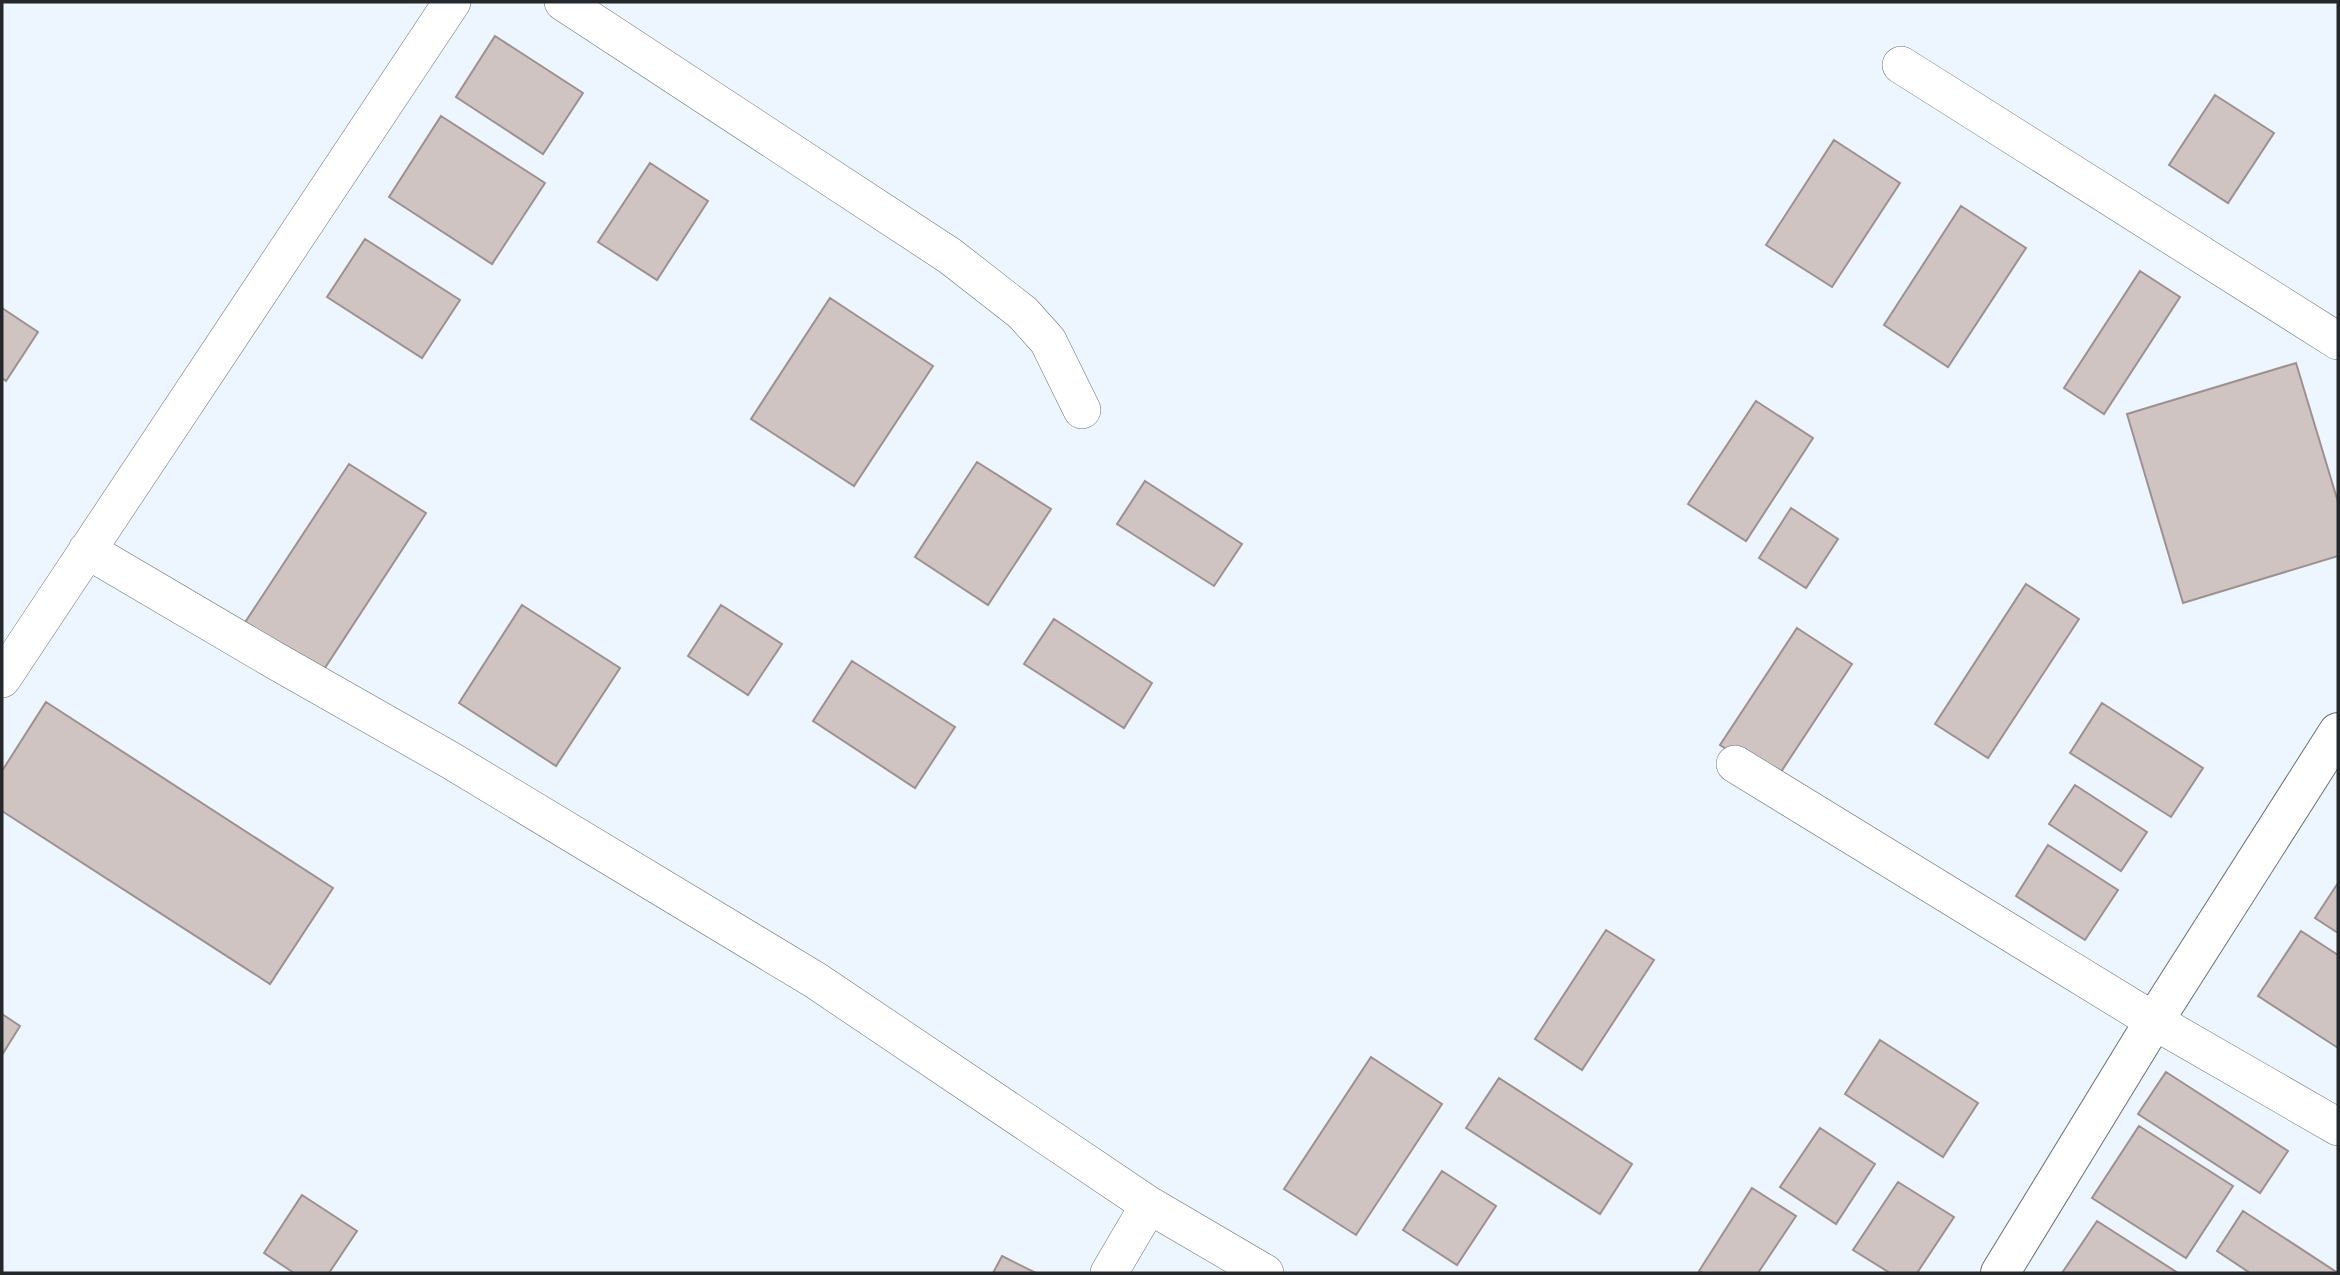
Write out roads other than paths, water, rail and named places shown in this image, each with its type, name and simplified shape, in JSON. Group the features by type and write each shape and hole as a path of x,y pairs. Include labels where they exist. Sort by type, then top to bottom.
{"street":[{"path":"2,679 452,2"},
{"path":"563,2 950,256 992,288 1023,313 1048,341 1082,410"},
{"path":"1900,65 2338,341"},
{"path":"87,550 450,760 815,979 1149,1205 1265,1273"},
{"path":"2000,1273 2154,1021 2338,732"},
{"path":"1735,764 2154,1021 2338,1128"},
{"path":"1109,1273 1149,1205"}]}
